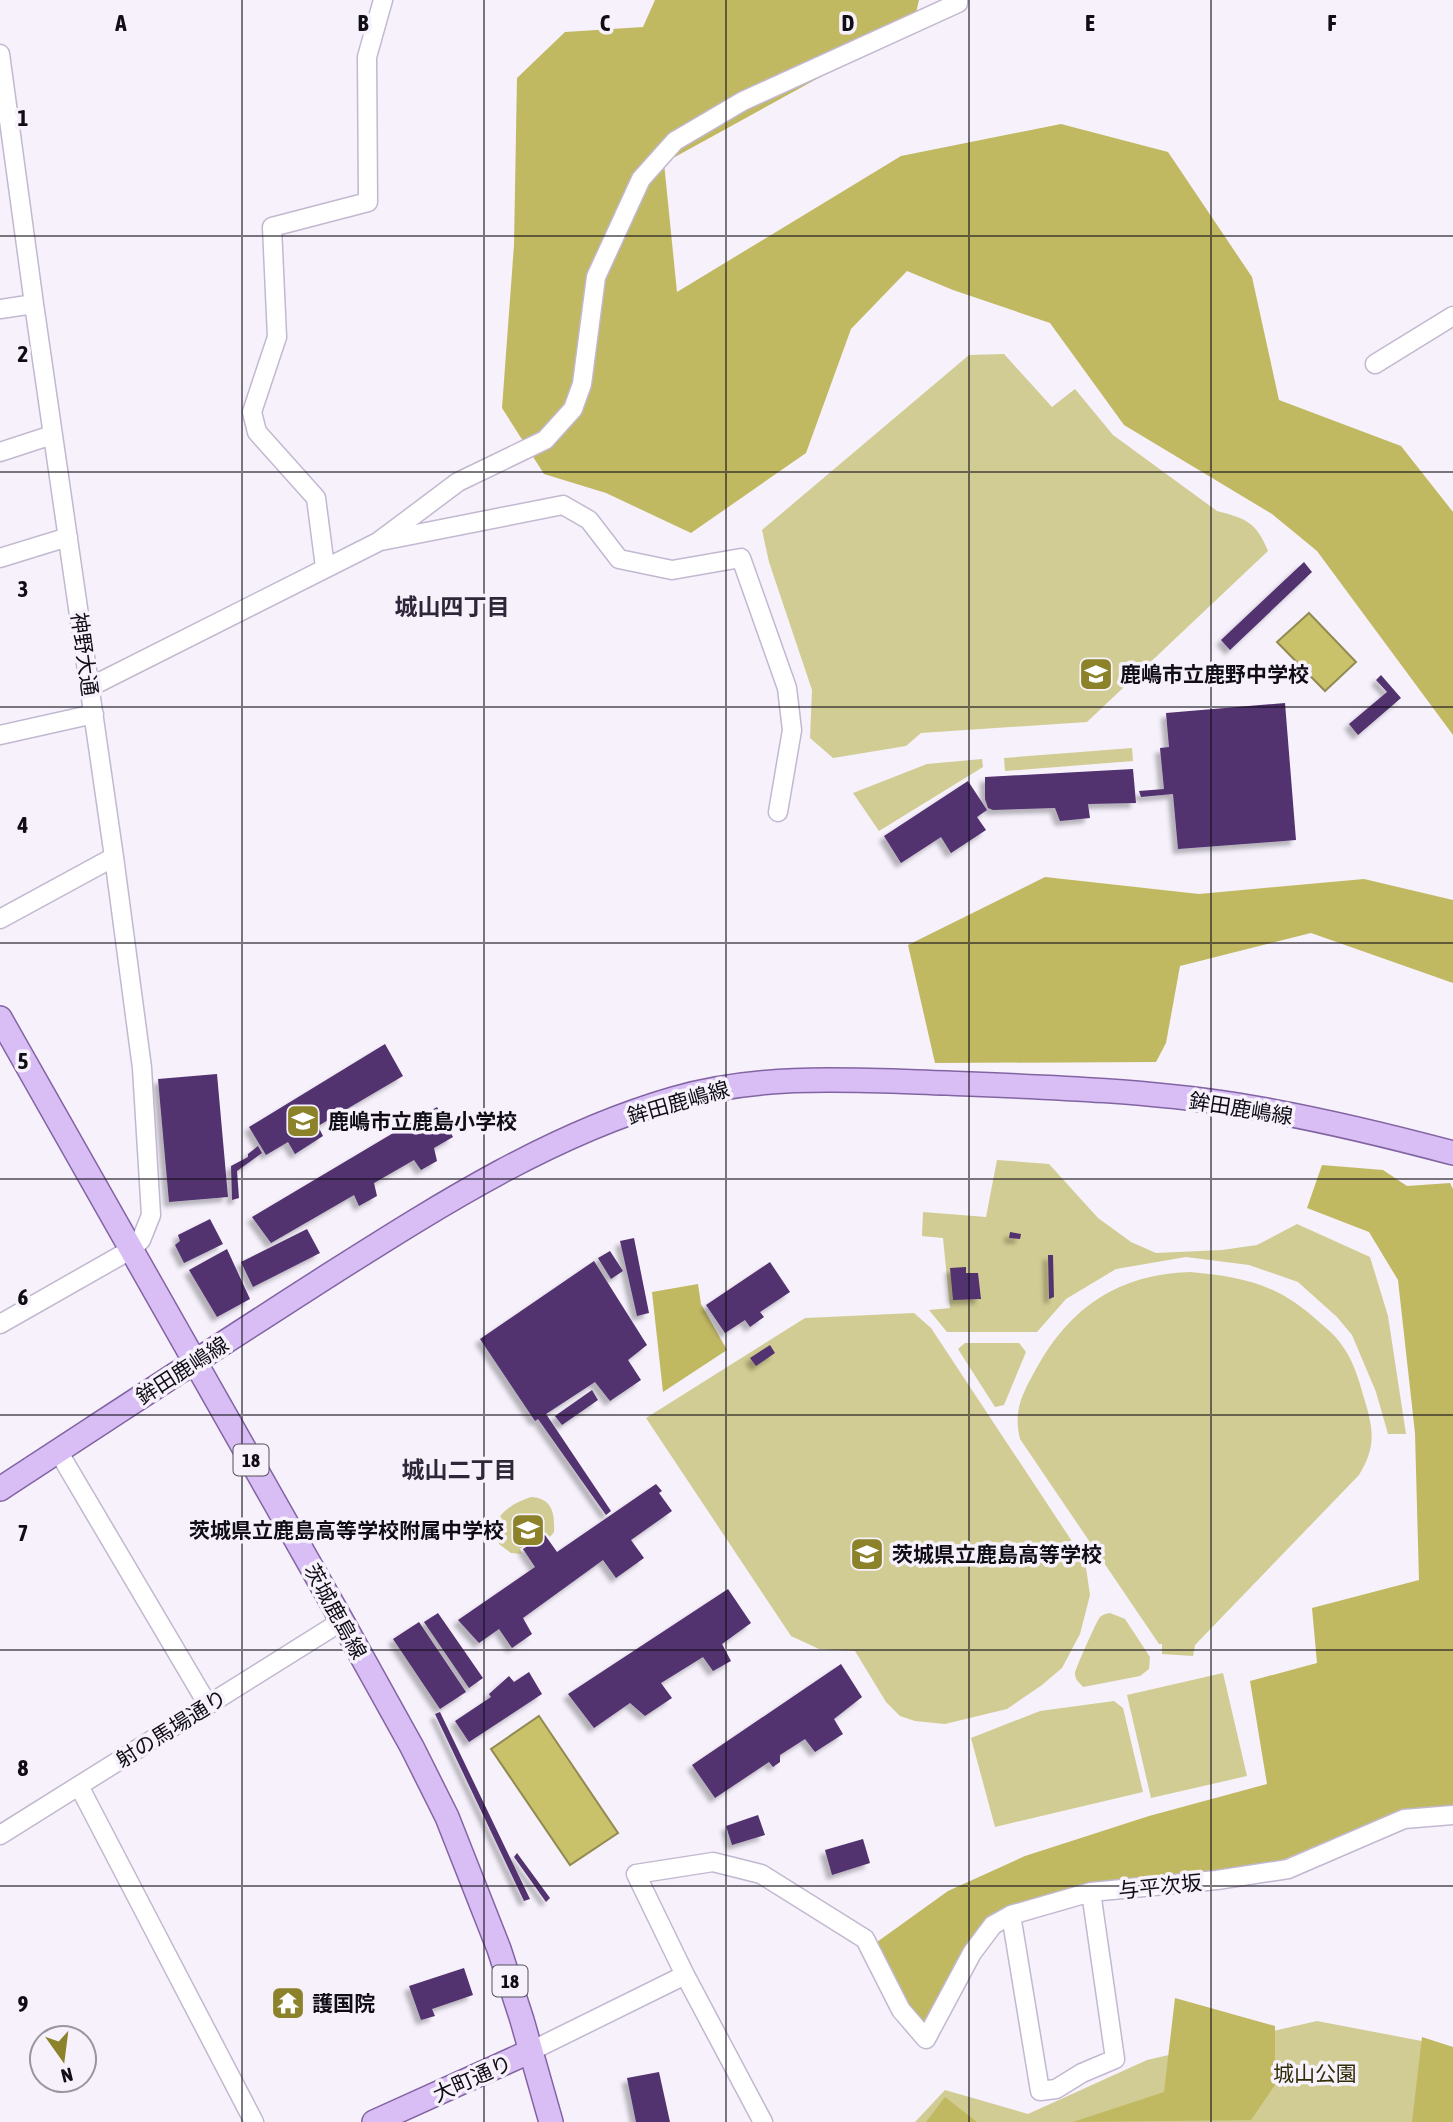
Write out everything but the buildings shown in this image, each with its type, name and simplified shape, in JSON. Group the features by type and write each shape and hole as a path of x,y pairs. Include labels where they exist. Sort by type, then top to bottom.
{"main road":[{"name":"茨城鹿島線","path":"0,1018 342,1621 447,1816 490,1924 551,2122"},
{"name":"鉾田鹿嶋線","path":"0,1489 194,1361 438,1207 563,1141 629,1114 692,1094 743,1084 809,1080 1077,1089 1236,1105 1324,1122 1453,1153"},
{"name":"大町通り","path":"374,2122 531,2051"}],"street":[{"path":"325,567 316,498 257,432 252,412 277,337 272,227 368,202 367,57 383,0"},
{"path":"90,687 378,542 458,482 545,440 573,409 582,384 596,277 641,179 675,141 743,101 958,3 958,0"},
{"name":"神野大通","path":"0,54 142,1068 151,1215 147,1228 132,1249"},
{"path":"0,309 34,304"},
{"path":"1374,364 1453,316"},
{"path":"0,452 52,435"},
{"path":"378,542 563,505 589,520 619,559 672,570 741,558 786,688 792,730 778,812"},
{"path":"0,558 68,537"},
{"path":"0,734 94,714"},
{"path":"0,919 114,857"},
{"path":"0,1324 132,1249"},
{"path":"58,1451 208,1705"},
{"name":"射の馬場通り","path":"0,1835 342,1621"},
{"path":"79,1786 254,2122"},
{"name":"与平次坂","path":"685,1975 636,1874 713,1862 761,1874 865,1939 901,2010 926,2039 972,1953 993,1925 1011,1915 1091,1892 1217,1880 1287,1869 1404,1819 1453,1815"},
{"path":"1011,1915 1040,2091 1056,2089 1082,2073 1115,2059 1091,1892"},
{"path":"531,2051 685,1975 763,2122"}],"green space":[{"path":"1004,354 1052,407 1075,389 1113,435 1217,511 1249,523 1268,551 1087,722 921,733 906,746 833,758 810,738 812,690 769,562 762,530 969,355"},
{"path":"1132,748 1133,761 1005,771 1004,758"},
{"path":"982,759 983,767 879,831 853,793 927,764"},
{"path":"997,1160 1049,1164 1098,1218 1131,1242 1156,1253 1222,1250 1257,1245 1297,1224 1370,1257 1388,1316 1406,1434 1388,1434 1376,1392 1352,1335 1337,1317 1298,1282 1249,1265 1186,1257 1116,1269 1066,1299 1037,1332 947,1332 929,1310 950,1308 943,1238 922,1236 923,1212 986,1217"},
{"path":"1190,1272 1259,1284 1303,1308 1330,1332 1345,1350 1355,1370 1367,1409 1372,1438 1365,1465 1359,1475 1195,1645 1193,1656 1162,1654 1162,1644 1159,1644 1020,1439 1018,1429 1018,1411 1036,1369 1064,1328 1081,1312 1119,1287 1164,1274"},
{"path":"914,1313 931,1328 1085,1561 1090,1595 1080,1634 1062,1668 1007,1709 945,1724 915,1721 900,1716 886,1702 855,1651 819,1649 791,1636 646,1418 805,1318"},
{"path":"965,1343 1019,1343 1026,1352 1004,1405 995,1407 958,1349"},
{"path":"531,1497 544,1500 551,1508 554,1532 550,1537 545,1532 520,1549 522,1554 511,1553 499,1544 496,1526 500,1516 509,1507"},
{"path":"1110,1613 1125,1619 1150,1657 1149,1669 1140,1676 1083,1687 1076,1677 1076,1670 1098,1620"},
{"path":"1223,1673 1247,1776 1151,1798 1127,1695"},
{"path":"1114,1701 1123,1708 1143,1792 995,1827 971,1738 1040,1711"},
{"name":"城山公園","path":"1317,2021 1453,2047 1453,2122 915,2122 945,2090 1028,2114 1147,2060"}],"shaded area":[{"path":"655,0 919,0 913,26 664,163 677,292 901,156 1061,124 1168,152 1252,277 1279,400 1401,446 1453,512 1453,735 1317,551 1272,514 1124,425 1050,323 953,290 907,271 851,329 806,453 691,533 606,493 544,474 502,408 514,245 517,78 565,32 643,27"},
{"path":"1309,613 1356,662 1325,691 1277,642"},
{"path":"1045,877 1199,894 1364,879 1453,900 1453,983 1311,933 1180,966 1166,1043 1156,1062 935,1063 908,945"},
{"path":"1322,1165 1383,1170 1407,1186 1450,1183 1453,1189 1453,1808 1390,1818 1273,1864 1010,1909 928,2023 919,2019 910,2011 896,1989 877,1942 948,1891 1025,1856 1149,1816 1267,1784 1250,1681 1317,1663 1312,1608 1419,1580 1415,1433 1398,1280 1369,1232 1307,1208"},
{"path":"698,1284 701,1304 727,1350 663,1392 652,1292"},
{"path":"539,1716 618,1833 570,1865 491,1749"},
{"path":"1175,1998 1275,2026 1275,2085 1251,2120 1073,2122 1164,2092"},
{"path":"1422,2037 1453,2047 1453,2122 1412,2122"},
{"path":"945,2097 977,2122 926,2122"}],"place":[{"name":"鹿嶋市立鹿野中学校","path":"1096,674"},
{"name":"鹿嶋市立鹿島小学校","path":"303,1121"},
{"name":"茨城県立鹿島高等学校附属中学校","path":"528,1530"},
{"name":"茨城県立鹿島高等学校","path":"867,1554"},
{"name":"護国院","path":"288,2003"}],"district":[{"name":"城山四丁目","path":"452,607"},
{"name":"城山二丁目","path":"459,1470"}]}
